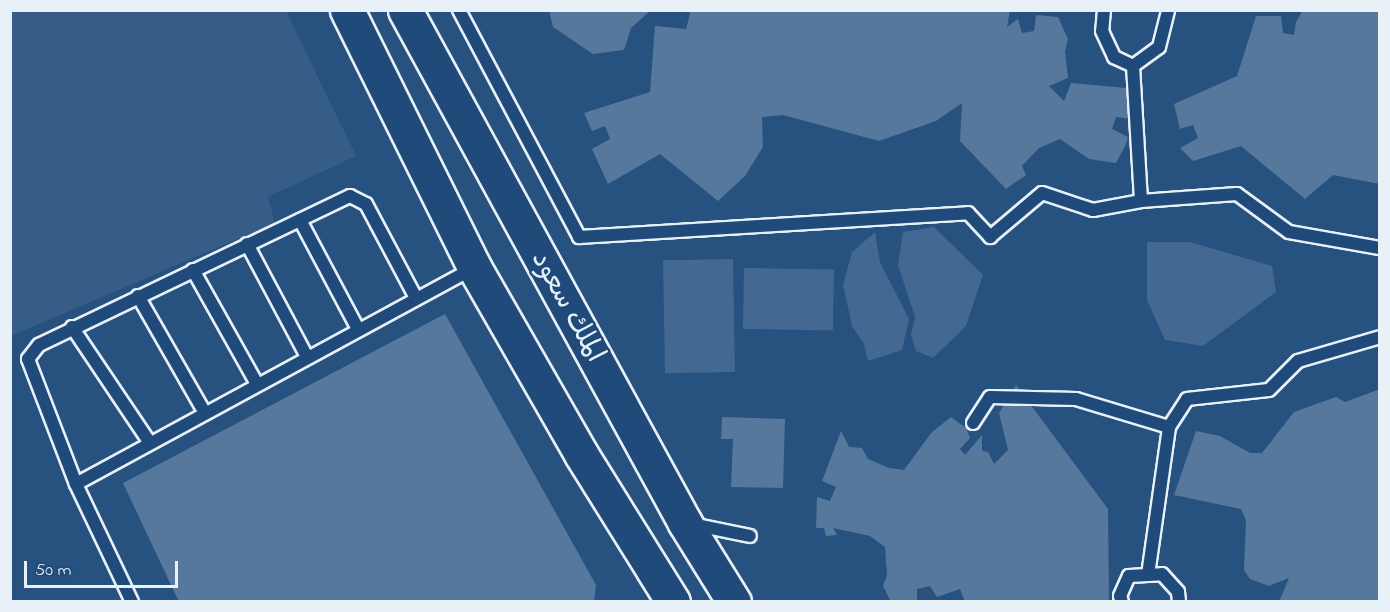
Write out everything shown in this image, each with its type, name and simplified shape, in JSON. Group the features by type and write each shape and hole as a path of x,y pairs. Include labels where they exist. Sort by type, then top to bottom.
{"main road":[{"path":"347,10 474,267 581,454 673,602"},
{"name":"الملك سعود","path":"405,10 685,523 734,602"}],"lane":[{"path":"459,10 579,237 968,213 990,237 1042,193 1093,210 1141,201 1237,194 1288,232 1380,248"},
{"path":"1104,10 1102,31 1114,57 1133,66"},
{"path":"1133,66 1159,47 1168,10"},
{"path":"1133,66 1141,201"},
{"path":"132,602 76,484 28,359 39,345 72,327 350,196 366,204 416,297"},
{"path":"300,220 358,329"},
{"path":"247,244 307,357"},
{"path":"76,484 474,267"},
{"path":"193,270 257,384"},
{"path":"138,296 205,413"},
{"path":"72,327 150,443"},
{"path":"1148,575 1168,427 1187,399 1269,390 1298,361 1380,337"},
{"path":"973,423 990,397 1076,399 1168,427"},
{"path":"685,523 750,536"},
{"path":"1122,602 1120,596 1129,576 1162,574 1178,592 1179,602"}],"shaded area":[{"path":"11,10 286,11 356,156 268,197 275,223 11,336"},
{"path":"934,227 983,275 966,326 933,358 916,351 911,335 915,317 898,265 903,232"},
{"path":"875,232 880,262 909,319 902,350 868,361 864,344 852,326 843,285 852,252"},
{"path":"1147,242 1190,242 1272,266 1276,292 1203,346 1165,340 1147,300"},
{"path":"733,259 735,372 665,373 663,260"},
{"path":"744,268 834,270 833,331 743,329"}],"building":[{"path":"549,10 651,10 631,28 624,50 593,54 553,27"},
{"path":"691,10 1010,10 1007,27 1018,19 1022,33 1034,31 1036,15 1058,17 1068,39 1065,52 1068,78 1049,86 1064,101 1071,83 1126,88 1135,101 1131,119 1116,117 1112,129 1128,137 1126,144 1116,163 1089,159 1060,139 1039,148 1022,166 1026,175 1006,189 960,141 962,103 936,121 879,141 783,115 762,117 763,147 745,176 718,201 660,154 608,184 592,149 610,139 605,126 592,131 584,113 650,92 655,26 686,29"},
{"path":"1303,10 1380,10 1380,184 1333,175 1305,199 1241,146 1193,161 1180,148 1198,138 1193,125 1180,129 1174,104 1237,76 1256,16 1281,16 1283,33 1294,35 1296,22"},
{"path":"445,314 596,585 594,602 179,602 123,483"},
{"path":"1016,385 1108,509 1109,602 965,602 960,589 937,597 930,586 917,589 917,602 891,602 883,586 887,575 885,547 870,536 833,528 837,535 826,536 824,528 816,528 817,497 830,501 836,487 822,481 841,431 849,447 862,448 868,459 889,468 904,470 931,433 951,417 966,428 970,438 960,449 965,455 982,435 982,451 988,452 994,464 1008,450 999,413"},
{"path":"1380,389 1380,602 1279,602 1289,578 1269,586 1250,579 1244,570 1246,520 1241,509 1174,495 1196,431 1220,436 1250,453 1262,453 1294,412 1336,397 1345,402"},
{"path":"722,417 785,419 783,488 731,487 733,439 721,439"}]}
